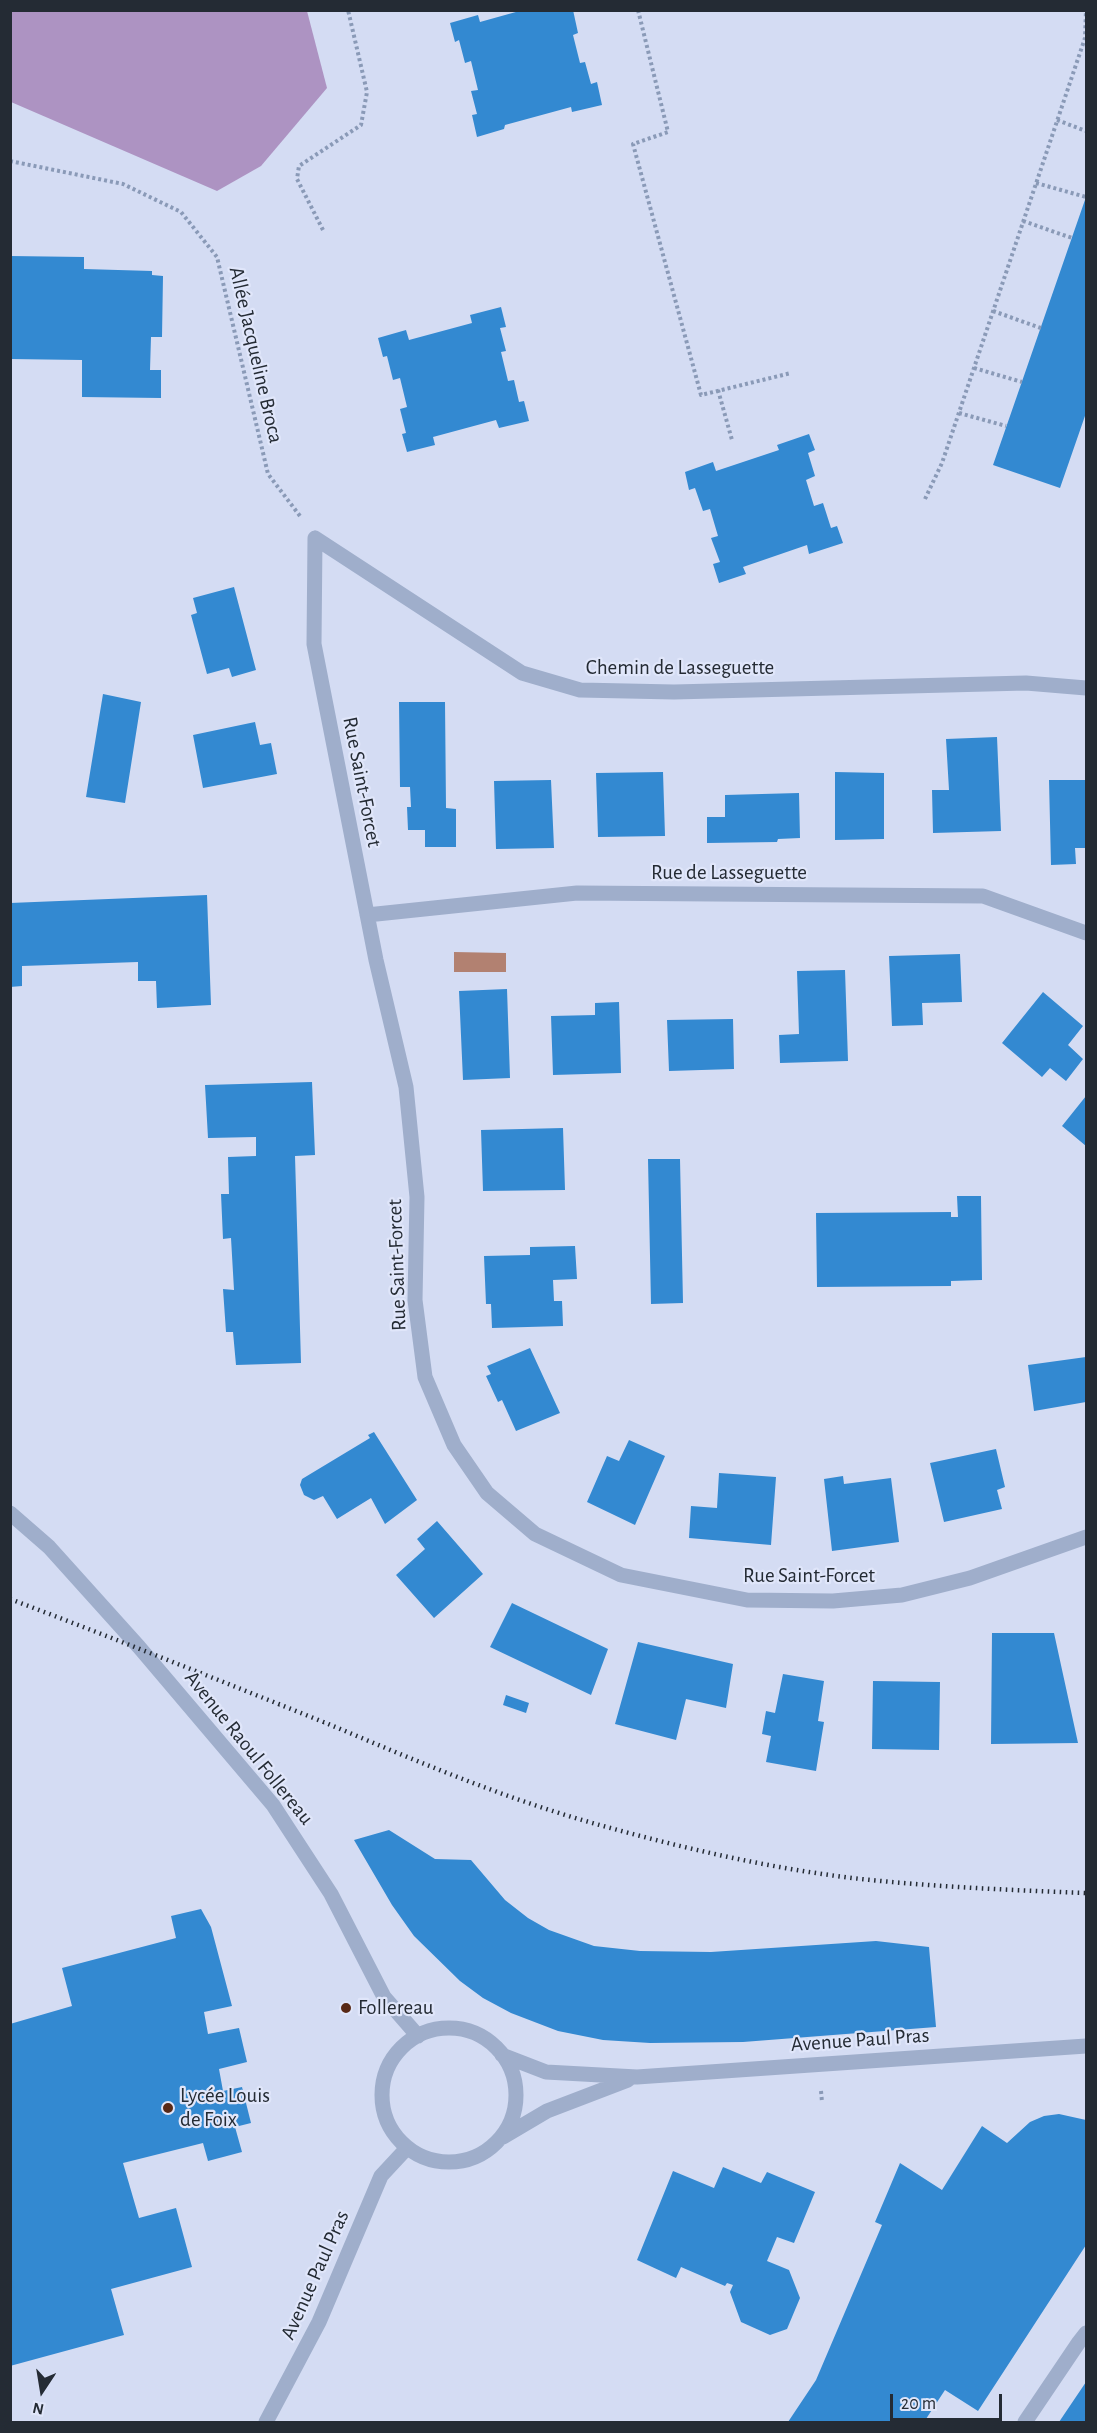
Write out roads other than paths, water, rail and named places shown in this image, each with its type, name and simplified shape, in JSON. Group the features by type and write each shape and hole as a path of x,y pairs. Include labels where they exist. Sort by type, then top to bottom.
{"street":[{"name":"Chemin de Lasseguette","path":"315,538 522,673 580,690 674,692 1026,683 1086,688"},
{"name":"Rue Saint-Forcet","path":"315,538 314,644 367,915 406,1087 417,1197 415,1300 425,1377 454,1445 487,1493 535,1534 621,1575 747,1600 833,1601 902,1595 970,1578 1086,1538"},
{"name":"Rue de Lasseguette","path":"367,915 577,893 983,896 1086,933"},
{"name":"Avenue Raoul Follereau","path":"10,1513 49,1547 273,1805 331,1894 384,1997 418,2036"},
{"path":"440,2029 463,2030 485,2039 502,2055 513,2075 516,2097 512,2119 500,2138 485,2152 465,2160 445,2162 425,2158 407,2148 392,2131 383,2111 382,2089 388,2067 400,2049 418,2036 440,2029"},
{"name":"Avenue Paul Pras","path":"502,2055 546,2072 637,2077 1086,2046"},
{"name":"Avenue Paul Pras","path":"500,2138 547,2111 637,2077"},
{"name":"Avenue Paul Pras","path":"266,2422 319,2322 381,2176 407,2148"},
{"path":"1025,2422 1086,2333"}],"railway":[{"path":"10,1599 326,1723 459,1778 596,1824 727,1857 828,1875 945,1886 1086,1893"}],"place":[{"name":"Follereau","path":"346,2008"},
{"name":"Lycée Louis de Foix","path":"168,2108"}]}
